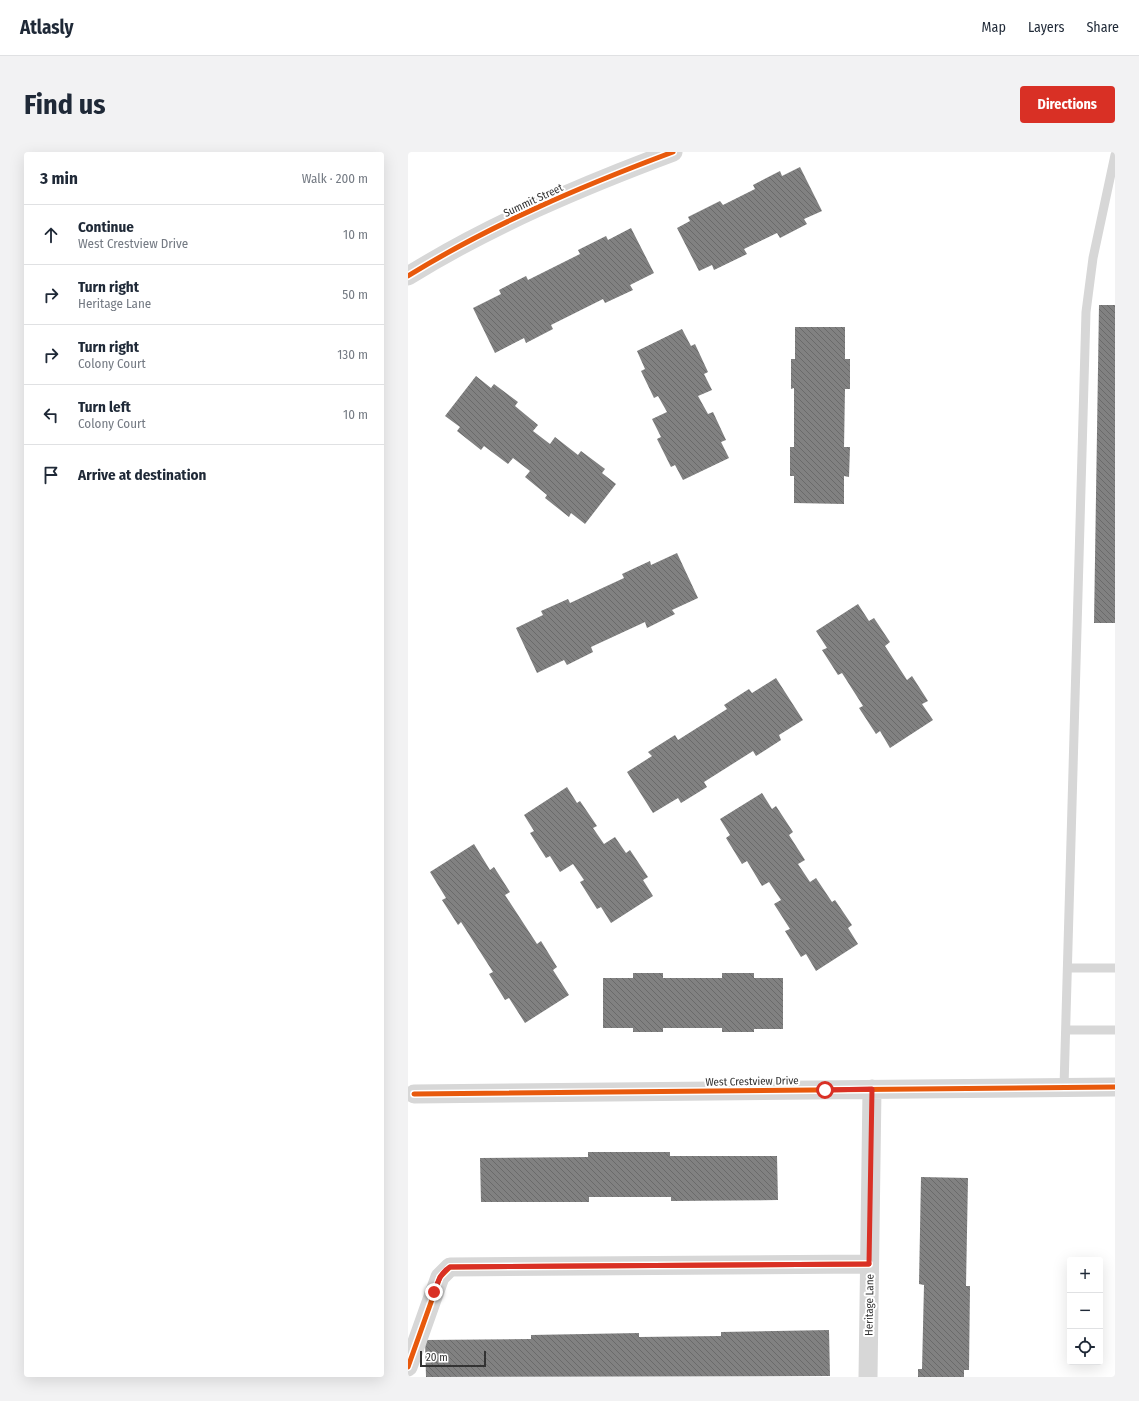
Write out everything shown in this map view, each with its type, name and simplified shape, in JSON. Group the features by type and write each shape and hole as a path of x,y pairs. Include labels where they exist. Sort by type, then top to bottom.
{"street":[{"name":"Summit Street","path":"408,276 478,237 544,205 611,175 673,152"},
{"name":"West Crestview Drive","path":"411,1095 1115,1087"},
{"name":"Heritage Lane","path":"868,1377 872,1089"},
{"path":"408,1367 440,1277 444,1271 450,1267 869,1264"}],"lane":[{"path":"1064,1087 1086,312 1092,265 1115,158"},
{"path":"1068,968 1115,968"},
{"path":"1066,1030 1115,1030"}],"building":[{"path":"800,167 822,211 804,219 807,224 780,238 777,233 744,249 747,254 714,270 712,265 699,271 677,228 690,221 688,217 720,201 723,205 755,189 753,185 780,171 782,176"},
{"path":"631,228 654,273 630,285 633,290 605,303 603,299 551,325 553,329 526,343 524,338 495,353 473,308 501,294 499,290 526,276 528,280 580,254 578,250 606,236 608,240"},
{"path":"1099,305 1115,305 1115,623 1094,623"},
{"path":"795,327 845,327 845,359 850,359 850,389 845,389 844,447 850,447 849,477 844,476 844,504 794,503 794,476 790,476 790,447 794,447 794,388 791,389 791,359 795,359"},
{"path":"682,329 691,346 695,344 708,372 704,374 712,390 698,396 708,414 713,412 726,440 721,442 729,458 683,480 675,465 671,467 657,439 661,437 652,419 667,412 658,396 654,398 641,371 645,369 637,351"},
{"path":"476,376 491,388 494,384 518,402 515,406 538,425 533,431 550,444 555,437 578,455 581,451 605,469 602,473 616,484 585,524 571,513 569,517 545,498 547,495 525,477 530,471 513,458 508,464 484,446 481,450 457,431 460,427 445,416"},
{"path":"677,553 698,598 672,610 675,614 647,628 645,622 591,647 593,652 567,665 564,660 537,673 516,628 543,615 541,611 568,599 570,603 624,578 622,574 650,561 651,565"},
{"path":"858,604 869,621 874,618 890,642 885,646 907,680 912,676 928,701 922,704 933,720 890,748 880,731 876,734 859,708 863,706 842,673 838,675 822,650 827,648 816,631"},
{"path":"776,678 803,720 779,735 781,740 756,756 753,751 704,782 707,787 681,803 678,798 653,813 627,772 652,756 648,752 675,735 678,740 727,709 724,705 749,689 752,693"},
{"path":"567,787 577,803 580,801 597,826 593,828 604,844 615,837 626,853 630,850 648,877 643,880 653,896 611,923 601,907 597,909 580,882 584,880 573,864 560,872 550,856 546,858 530,833 534,831 524,815"},
{"path":"762,793 772,809 776,806 793,832 789,835 805,860 798,864 810,882 816,878 832,902 835,900 852,925 848,928 858,944 816,971 806,954 801,957 785,931 790,929 774,904 781,900 769,882 762,886 747,861 742,864 726,838 730,835 720,819"},
{"path":"474,844 490,870 494,867 510,892 505,895 537,944 541,941 557,967 553,970 569,995 525,1023 509,998 505,1000 489,974 493,972 461,922 458,925 442,900 446,898 430,872"},
{"path":"633,973 663,973 663,978 722,978 722,973 754,973 754,978 783,978 783,1029 754,1029 754,1032 722,1032 722,1028 663,1028 663,1032 633,1032 633,1028 603,1028 603,978 633,978"},
{"path":"588,1152 670,1152 670,1156 777,1156 778,1200 671,1201 671,1197 589,1197 589,1202 481,1202 480,1158 588,1157"},
{"path":"921,1177 968,1178 966,1286 970,1286 969,1370 964,1370 964,1377 918,1377 918,1369 922,1369 924,1285 919,1284"},
{"path":"829,1330 830,1376 426,1377 425,1340 531,1339 531,1335 639,1333 639,1337 721,1336 721,1332"}],"cycle path":[{"path":"408,276 439,257 504,223 571,193 673,152"},
{"path":"414,1094 1115,1087"},
{"path":"408,1367 440,1277 450,1267 869,1264"}],"route":[{"path":"434,1292 440,1277 444,1271 450,1267 869,1264 872,1089 825,1090"}]}
